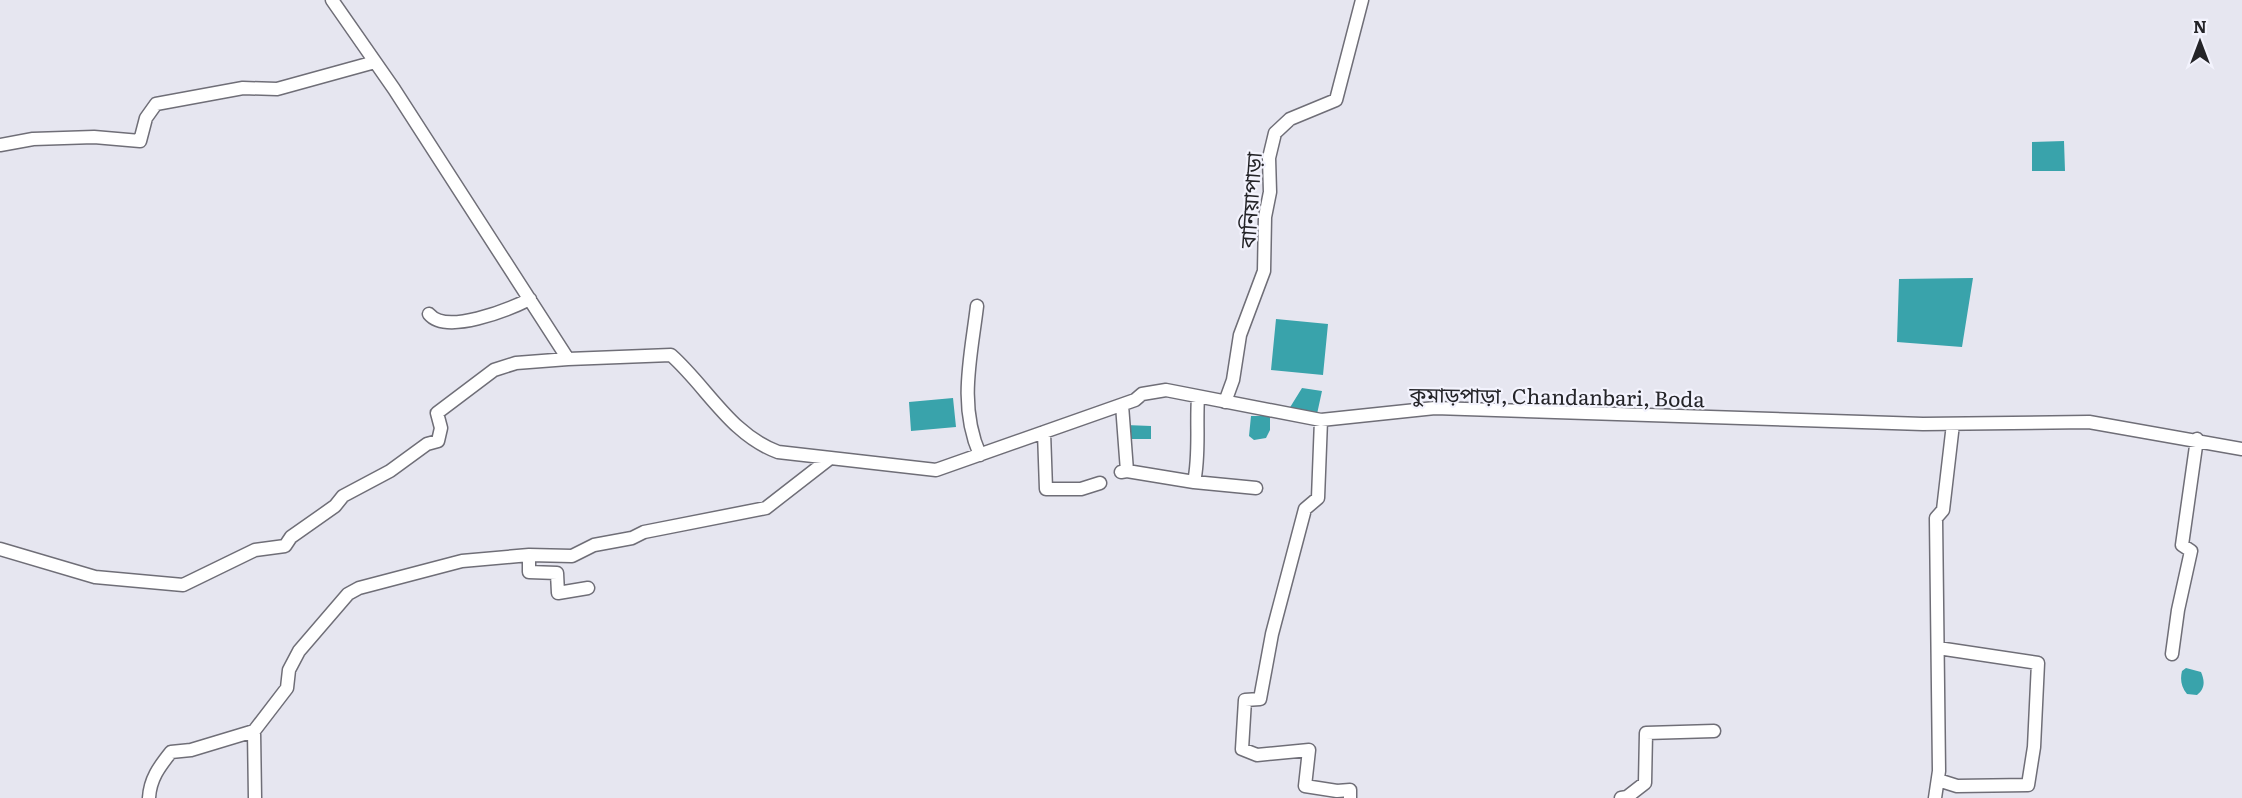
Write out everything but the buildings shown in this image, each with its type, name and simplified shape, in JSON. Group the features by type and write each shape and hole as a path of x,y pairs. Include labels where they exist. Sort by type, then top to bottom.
{"street":[{"path":"332,0 375,62 568,359"},
{"name":"বানিয়াপাড়া","path":"1225,402 1233,380 1240,334 1264,271 1265,218 1270,192 1269,158 1275,133 1290,119 1336,100 1362,0"},
{"path":"0,145 33,139 94,137 140,141 146,118 156,104 243,88 277,89 375,62"},
{"path":"429,314 434,321 448,324 508,310 530,300"},
{"path":"977,306 966,389 969,426 980,455"},
{"name":"কুমাড়পাড়া, Chandanbari, Boda","path":"0,549 95,577 183,585 255,550 285,546 291,537 335,506 343,496 390,471 427,444 438,441 441,428 437,413 494,370 516,363 568,359 671,355 700,383 727,417 757,444 778,452 936,470 1122,405 1135,400 1142,394 1166,390 1321,420 1435,408 1953,424 2089,422 2242,448"},
{"path":"1194,482 1199,459 1196,437 1198,397"},
{"path":"1122,405 1124,472 1256,488"},
{"path":"1321,420 1318,498 1305,509 1272,634 1260,699 1245,700 1242,749 1257,755 1309,750 1305,786 1337,791 1350,790 1350,798"},
{"path":"1935,798 1938,780 1936,518 1943,510 1953,424"},
{"path":"1044,432 1046,489 1081,489 1100,483"},
{"path":"2172,654 2178,610 2191,551 2182,544 2197,439"},
{"path":"149,798 150,786 158,768 171,752 191,750 254,731 287,688 289,669 299,651 348,594 411,573 462,561 529,555 572,556 594,546 632,538 644,532 766,508 829,459"},
{"path":"529,555 530,572 557,573 558,593 588,588"},
{"path":"1938,648 2038,663 2034,747 2028,785 1957,786 1938,780"},
{"path":"254,731 255,798"},
{"path":"1621,798 1628,797 1646,783 1646,732 1714,731"}],"water":[{"path":"2064,141 2065,171 2032,171 2032,142"},
{"path":"1973,278 1962,347 1897,342 1899,279"},
{"path":"1276,319 1328,324 1323,375 1271,370"},
{"path":"1302,388 1322,391 1317,414 1289,409"},
{"path":"953,398 956,427 911,431 909,402"},
{"path":"1251,416 1270,416 1270,430 1266,438 1254,440 1249,436"},
{"path":"1126,425 1151,426 1151,439 1126,439"},
{"path":"2186,668 2201,672 2203,685 2197,695 2187,694 2182,686 2182,671"}]}
